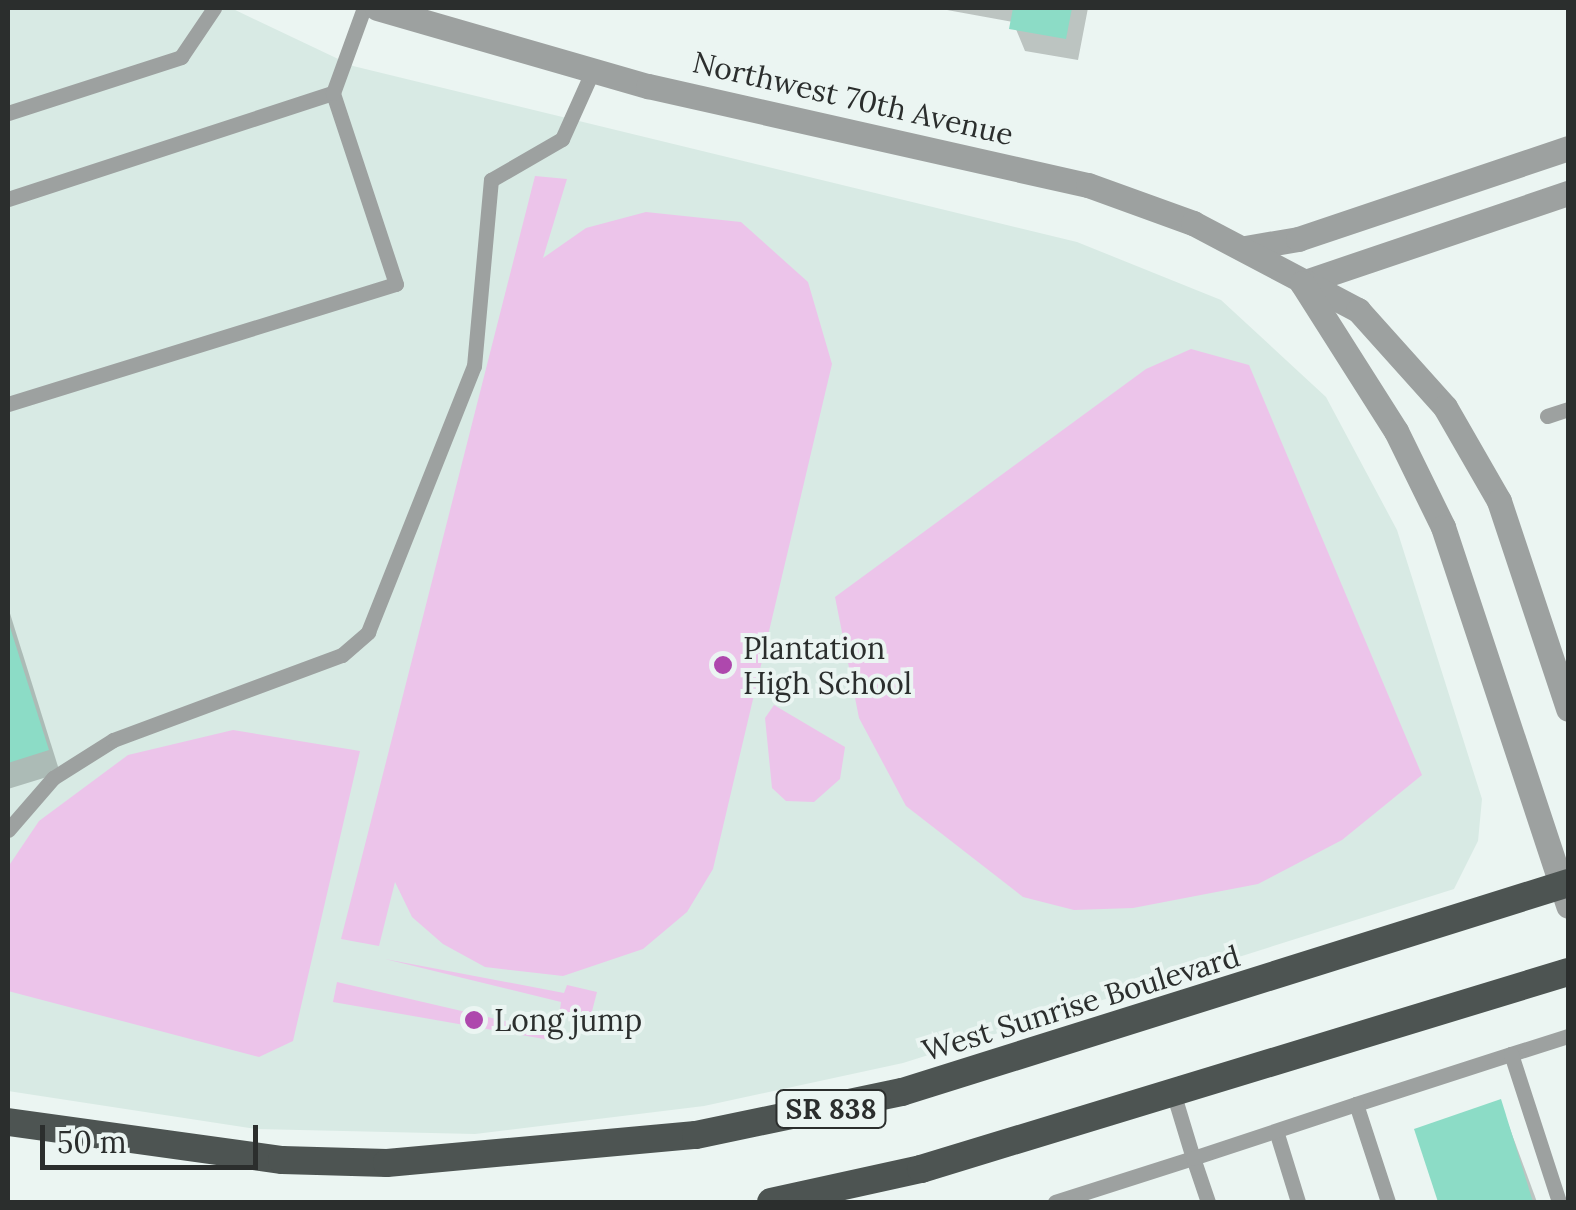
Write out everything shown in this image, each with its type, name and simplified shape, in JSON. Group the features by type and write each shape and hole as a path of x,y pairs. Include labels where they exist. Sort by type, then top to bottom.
{"highway":[{"name":"West Sunrise Boulevard","path":"8,1122 282,1160 387,1163 696,1136 902,1092 1564,892"},
{"name":"SR 838","path":"772,1202 1173,1092 1568,972"}],"street":[{"name":"Northwest 70th Avenue","path":"378,8 593,70 1088,184 1245,248 1302,283 1358,310 1454,422 1520,553 1568,709"},
{"path":"1245,248 1298,239 1568,148"},
{"path":"1302,283 1568,193"},
{"name":"Northwest 70th Avenue","path":"1302,283 1396,431 1443,527 1564,892"}],"lane":[{"path":"8,113 181,57 214,8"},
{"path":"8,404 396,284 333,93 364,8"},
{"path":"8,830 44,786 94,750 342,655 368,632 474,366 491,180 562,139 593,70"},
{"path":"8,198 333,93"},
{"path":"1547,416 1568,409"},
{"path":"1055,1202 1278,1134 1356,1104 1568,1036"},
{"path":"1511,1054 1559,1202"},
{"path":"1173,1092 1208,1202"},
{"path":"1356,1104 1388,1202"},
{"path":"1278,1134 1298,1202"}],"shaded area":[{"name":"Plantation High School","path":"8,8 231,8 353,66 1077,242 1221,300 1326,397 1397,530 1482,799 1478,841 1454,889 903,1063 704,1106 475,1134 256,1129 8,1091"},
{"path":"535,176 567,179 543,258 586,228 646,212 741,222 808,282 832,364 713,869 687,912 643,949 563,976 485,967 443,944 412,917 395,882 379,946 341,939"},
{"path":"1191,349 1249,365 1422,775 1342,840 1258,884 1133,908 1074,910 1023,897 906,806 859,718 835,597 1146,369"},
{"path":"774,705 845,747 840,779 814,802 786,801 772,788 765,718"},
{"path":"233,730 360,751 293,1041 259,1057 8,991 8,867 39,821 128,755"},
{"path":"385,959 564,993 567,985 597,992 590,1019 560,1010 561,1002"},
{"name":"Long jump","path":"337,982 552,1032 550,1040 333,1002"}],"building":[{"path":"1013,8 1072,8 1066,39 1009,29"},
{"path":"8,621 49,750 8,763"},
{"path":"1501,1099 1533,1202 1438,1202 1414,1129"}],"place":[{"name":"Plantation High School","path":"723,665"},
{"name":"Long jump","path":"474,1020"}]}
